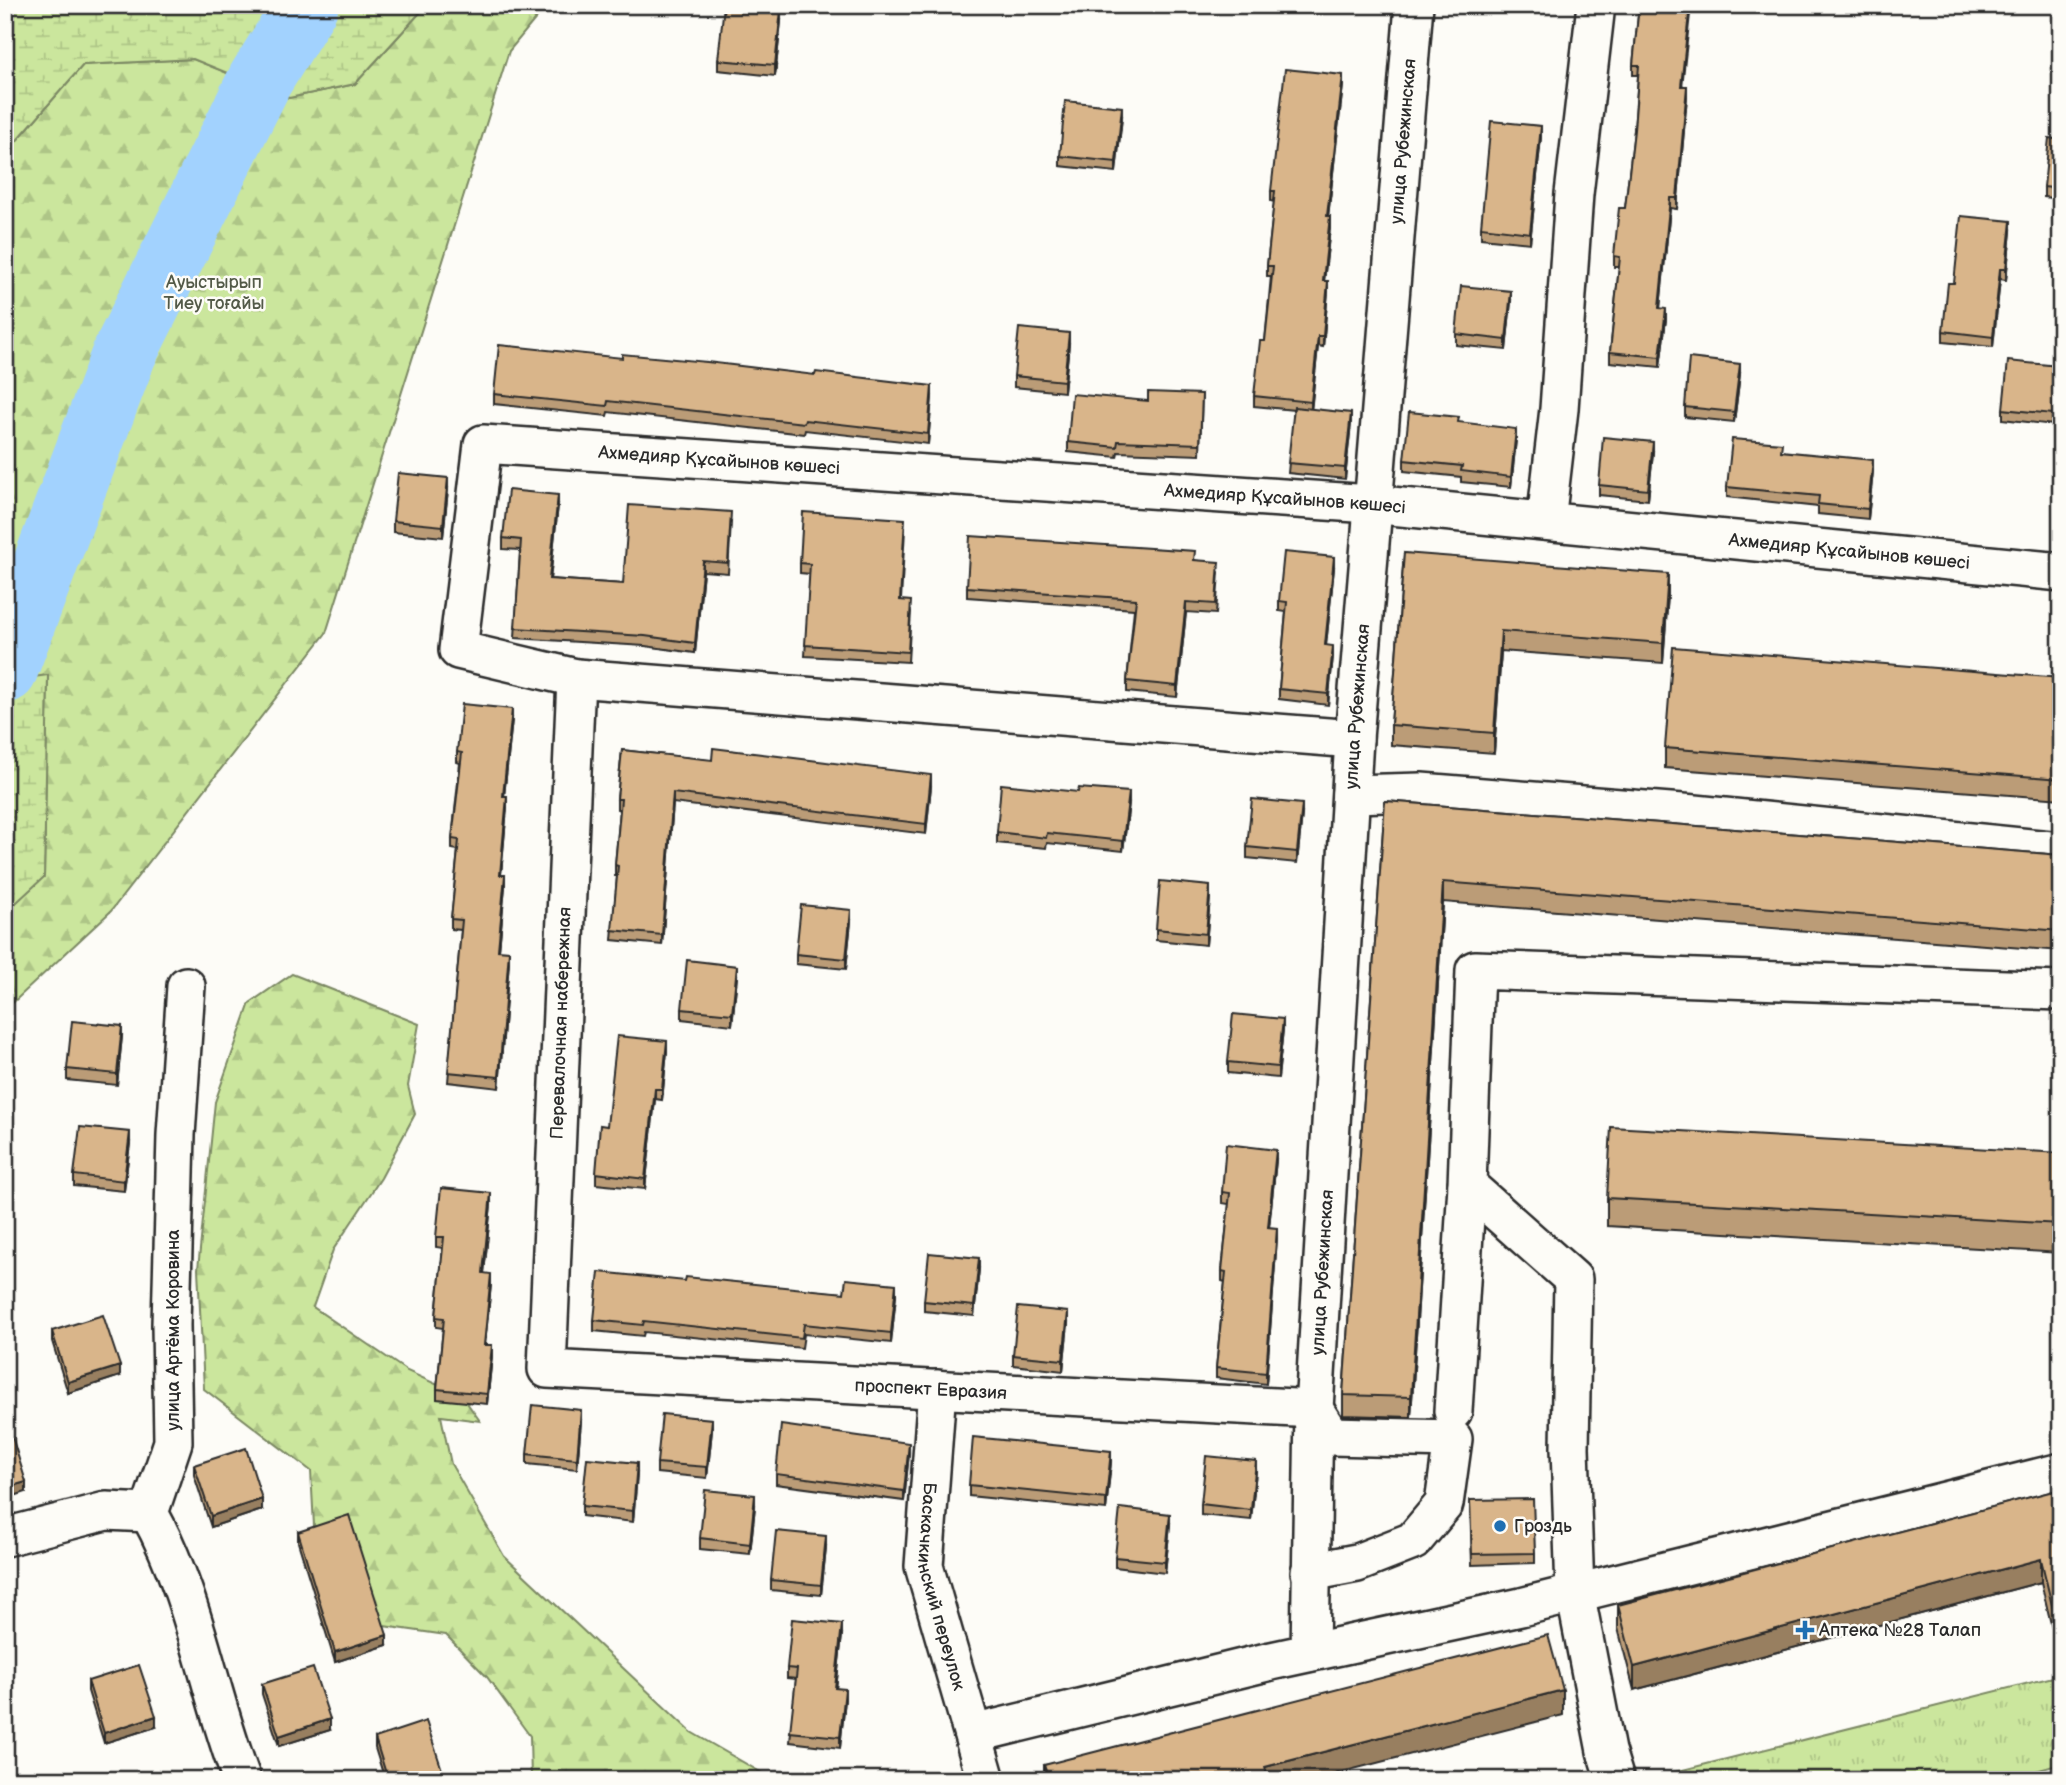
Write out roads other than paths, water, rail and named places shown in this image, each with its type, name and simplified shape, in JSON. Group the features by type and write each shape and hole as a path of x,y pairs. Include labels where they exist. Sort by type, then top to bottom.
{"street":[{"name":"улица Рубежинская","path":"1310,1652 1314,1409 1354,739 1371,504 1414,5"},
{"path":"1546,521 1559,409 1574,194 1595,5"},
{"name":"Ахмедияр Құсайынов көшесі","path":"1354,739 576,678 458,650 483,444 1371,504 2061,572"},
{"name":"Перевалочная набережная","path":"547,1369 576,678"},
{"path":"1351,794 1421,792 1654,810 2061,851"},
{"path":"1453,1411 1475,970 2061,991"},
{"name":"улица Артёма Коровина","path":"149,1513 173,1442 171,1325 176,1135 186,986"},
{"path":"1466,1185 1573,1279 1570,1448 1575,1592 1606,1751 1615,1780"},
{"name":"проспект Евразия","path":"547,1369 1314,1409"},
{"name":"Баскачкинский переулок","path":"937,1389 925,1566 986,1780"},
{"path":"1310,1572 1357,1563 1413,1541 1444,1504 1453,1440 1331,1436 1314,1409"},
{"path":"973,1734 1310,1652 1575,1592 2061,1472"},
{"path":"5,1537 106,1511 149,1513 170,1551 242,1780"}],"waterway":[{"path":"5,671 124,354 260,80 306,5"}],"place":[{"name":"Гроздь","path":"1500,1526"},
{"name":"Аптека №28 Талап","path":"1805,1630"}],"park label":[{"name":"Ауыстырып Тиеу тоғайы","path":"214,292"}]}
